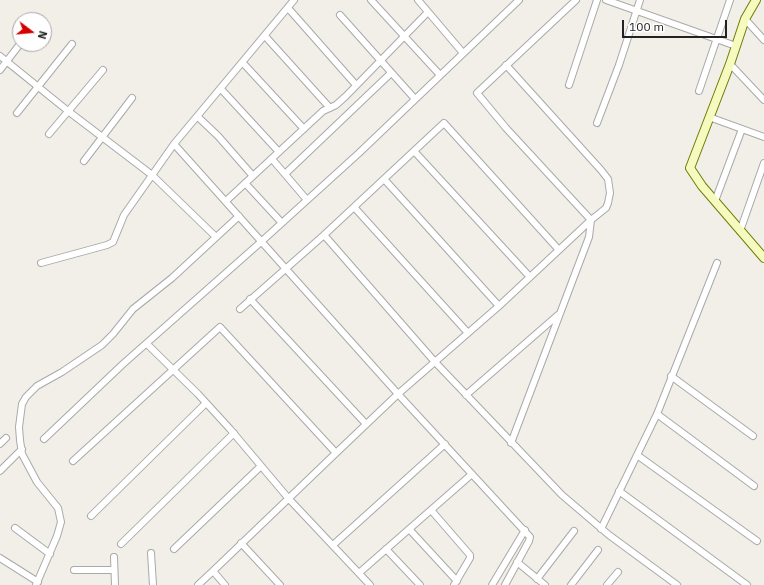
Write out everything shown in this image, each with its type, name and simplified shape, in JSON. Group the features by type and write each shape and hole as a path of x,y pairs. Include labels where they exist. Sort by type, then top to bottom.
{"street":[{"path":"41,263 113,242 124,215 174,144 294,0"},
{"path":"371,0 440,75"},
{"path":"418,0 463,53"},
{"path":"508,0 512,6"},
{"path":"44,439 123,364 307,200 519,0"},
{"path":"511,443 589,237 591,220 506,128 477,93 576,0"},
{"path":"569,85 597,0"},
{"path":"606,0 736,46"},
{"path":"597,123 619,65 640,0"},
{"path":"699,91 730,0"},
{"path":"756,0 746,19 690,168 715,201 764,258"},
{"path":"288,8 356,85"},
{"path":"226,201 323,111 336,105 428,12"},
{"path":"340,15 415,99"},
{"path":"746,19 764,40"},
{"path":"265,36 330,108"},
{"path":"17,113 72,44"},
{"path":"0,70 14,52"},
{"path":"0,56 68,111 152,175 216,237"},
{"path":"243,63 304,129"},
{"path":"730,64 764,100"},
{"path":"198,585 398,394 499,306 591,220 606,208 610,192 608,179 602,170 506,65"},
{"path":"49,134 103,70"},
{"path":"285,174 391,73"},
{"path":"221,89 280,152"},
{"path":"84,161 132,98"},
{"path":"198,116 218,136 253,176"},
{"path":"709,116 764,137"},
{"path":"240,309 324,236 444,123 559,250"},
{"path":"715,201 742,129"},
{"path":"174,144 398,394 530,536 529,541 505,585"},
{"path":"414,151 530,277"},
{"path":"272,159 307,200"},
{"path":"740,231 764,163"},
{"path":"384,179 499,306"},
{"path":"245,183 282,223"},
{"path":"354,207 468,333"},
{"path":"0,558 37,584 57,536 61,522 58,508 37,482 22,450 19,426 22,404 26,396 37,386 102,345 133,309 172,278 239,216"},
{"path":"324,236 435,362 562,496 601,528 677,585"},
{"path":"601,528 657,414 717,263"},
{"path":"250,299 366,424"},
{"path":"466,395 559,314"},
{"path":"73,461 220,327 336,453"},
{"path":"147,344 234,433 289,498 370,585"},
{"path":"671,376 753,436"},
{"path":"91,516 206,403"},
{"path":"657,414 754,486"},
{"path":"121,544 234,433"},
{"path":"0,444 6,438"},
{"path":"333,545 445,444"},
{"path":"0,471 22,450"},
{"path":"637,455 757,541"},
{"path":"174,549 261,466"},
{"path":"359,573 472,474"},
{"path":"619,491 747,585"},
{"path":"410,529 455,583 470,558 470,555 431,510"},
{"path":"15,528 50,554"},
{"path":"492,585 525,530"},
{"path":"537,579 574,531"},
{"path":"241,543 280,585"},
{"path":"386,549 420,585"},
{"path":"571,585 598,550"},
{"path":"151,553 153,585"},
{"path":"114,557 115,585"},
{"path":"517,562 545,585"},
{"path":"74,570 114,570"},
{"path":"213,572 225,585"},
{"path":"606,585 618,572"}]}
